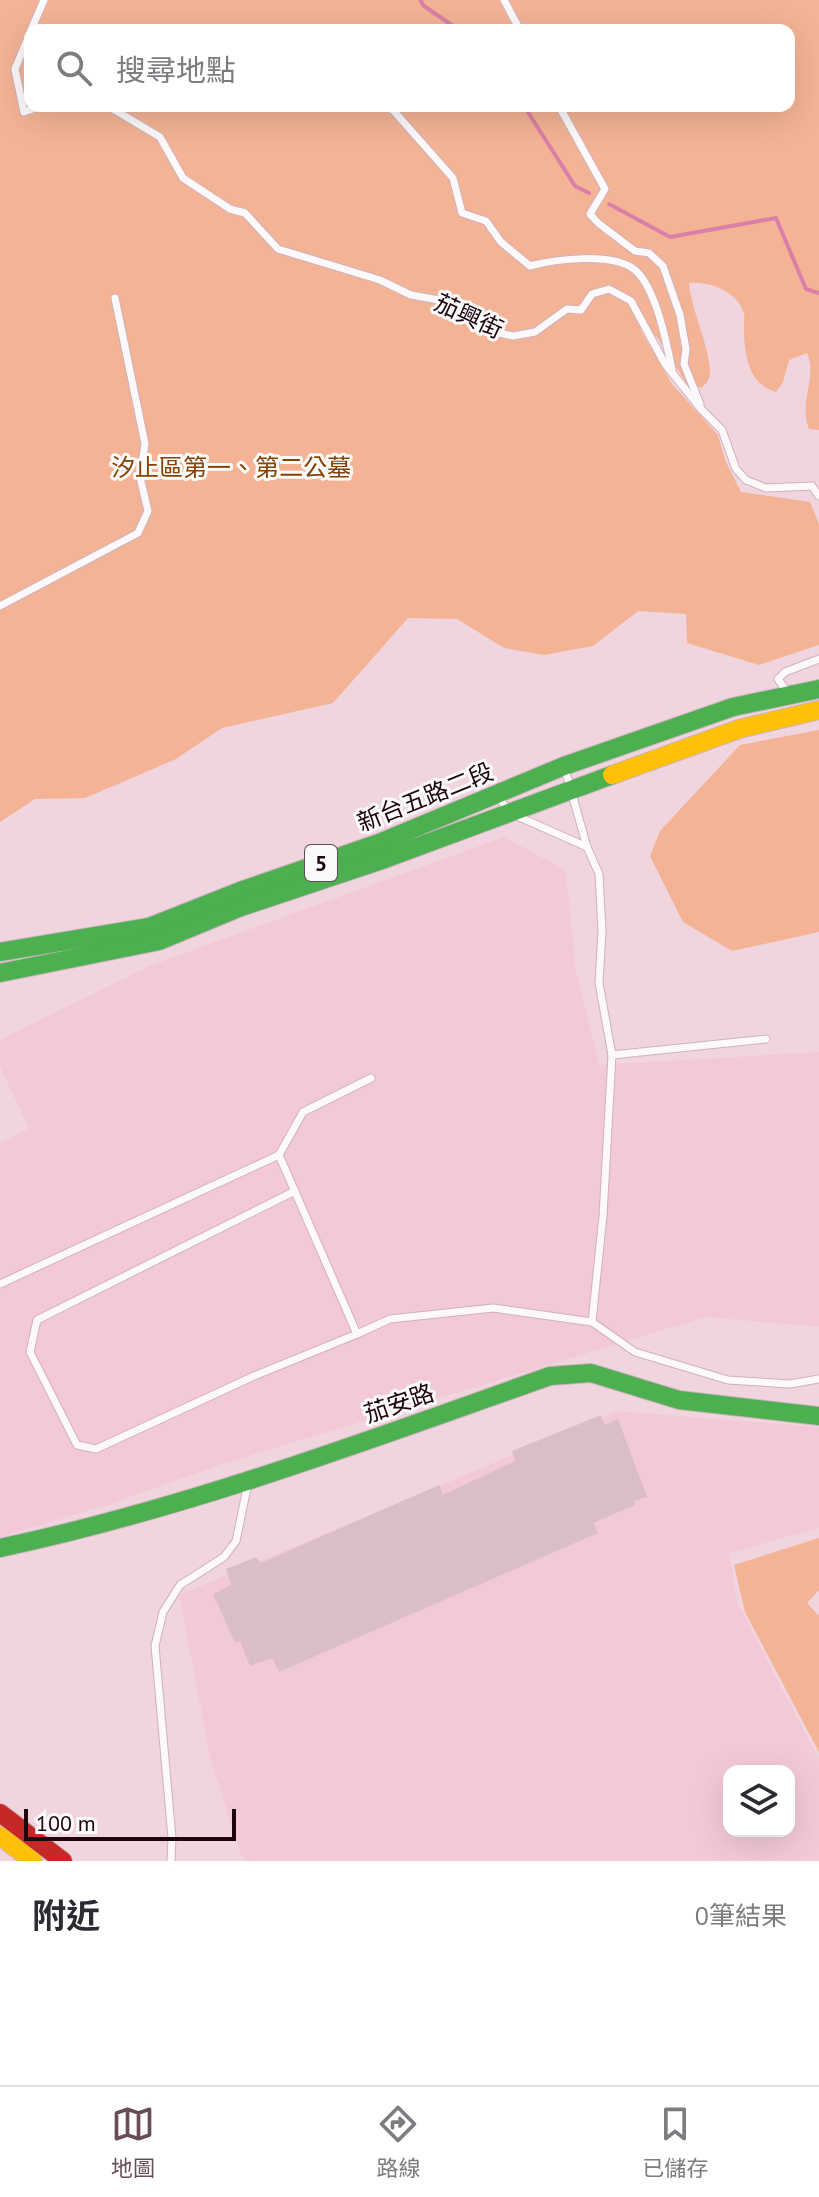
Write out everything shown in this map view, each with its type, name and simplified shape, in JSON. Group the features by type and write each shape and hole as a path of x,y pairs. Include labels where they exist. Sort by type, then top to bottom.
{"main road":[{"name":"新台五路二段","path":"0,952 149,927 240,891 379,843 564,766 733,707 819,689"},
{"name":"新台五路二段","path":"0,973 159,941 241,907 379,861 739,729 819,710"},
{"name":"茄安路","path":"0,1548 85,1530 300,1464 550,1376 591,1373 679,1400 819,1416"},
{"path":"0,1813 63,1861"},
{"path":"0,1836 33,1861"}],"lane":[{"path":"34,24 44,0"},
{"path":"504,0 517,24"},
{"path":"24,48 15,69 24,112"},
{"name":"茄興街","path":"118,112 160,137 183,178 230,209 245,213 278,249 380,280 411,295 439,300 495,332 513,336 535,332 567,309 581,310 592,294 609,289 631,301 672,372 722,430 736,469 746,480 766,488 812,486 819,496"},
{"path":"395,112 453,178 462,213 486,221 501,242 530,266 557,258 617,262 636,271 652,297 666,339 672,372"},
{"path":"562,112 605,189 590,214 635,251 649,253 663,266 680,315 686,349 684,364 702,410"},
{"path":"0,606 138,533 148,511 140,477 145,444 115,298"},
{"path":"788,694 778,679 785,672 819,659"},
{"path":"564,766 587,847 599,874 602,931 599,983 612,1055 603,1216 592,1322"},
{"path":"495,795 505,814 587,847"},
{"path":"612,1055 766,1039"},
{"path":"0,1284 279,1155 303,1112 371,1078"},
{"path":"279,1155 357,1334"},
{"path":"295,1191 37,1320 30,1352 77,1445 96,1449 254,1376 390,1319 493,1308 592,1322 635,1352 728,1380 790,1384 819,1379"},
{"path":"171,1861 172,1838 155,1646 163,1612 180,1585 224,1557 236,1541 249,1479"}],"shaded area":[{"path":"504,837 566,870 576,970 599,1065 819,1052 819,1327 706,1317 222,1464 108,1505 0,1537 0,1143 29,1128 0,1067 0,1040 149,966"},
{"path":"617,1411 819,1427 819,1528 729,1553 737,1602 819,1760 819,1861 249,1861 242,1857 211,1762 179,1595"}],"green space":[{"name":"汐止區第一、第二公墓","path":"0,0 819,0 819,430 809,429 806,419 810,372 807,353 789,360 783,382 776,392 760,383 747,360 741,306 722,289 689,283 709,359 708,379 702,388 686,383 657,337 640,329 672,384 718,435 725,460 741,492 810,502 819,524 819,645 759,665 687,643 686,614 638,611 593,646 544,655 504,648 457,619 408,618 333,703 222,728 176,759 85,798 35,799 0,822"},
{"path":"819,730 819,932 732,951 683,922 650,856 660,831 740,745"},
{"path":"819,1538 819,1590 807,1603 819,1616 819,1752 745,1612 734,1565"}],"building":[{"path":"601,1415 605,1425 618,1419 647,1497 593,1523 598,1533 279,1672 272,1658 250,1666 240,1641 235,1643 213,1594 231,1585 226,1569 256,1557 261,1563 439,1485 443,1495 515,1461 512,1451"}],"waterway":[{"path":"420,0 450,24"},
{"path":"528,112 575,186 589,193"},
{"path":"609,204 670,237 776,218 806,289 819,293"}],"traffic: fast":[{"path":"0,952 149,927 240,891 379,843 564,766 733,707 819,689"},
{"path":"0,973 159,941 241,907 379,861 612,775"},
{"path":"0,1548 209,1493 550,1376 591,1373 679,1400 819,1416"}],"traffic: slow":[{"path":"612,775 739,729 819,710"},
{"path":"0,1836 33,1861"}],"traffic: jam":[{"path":"0,1813 63,1861"}]}
